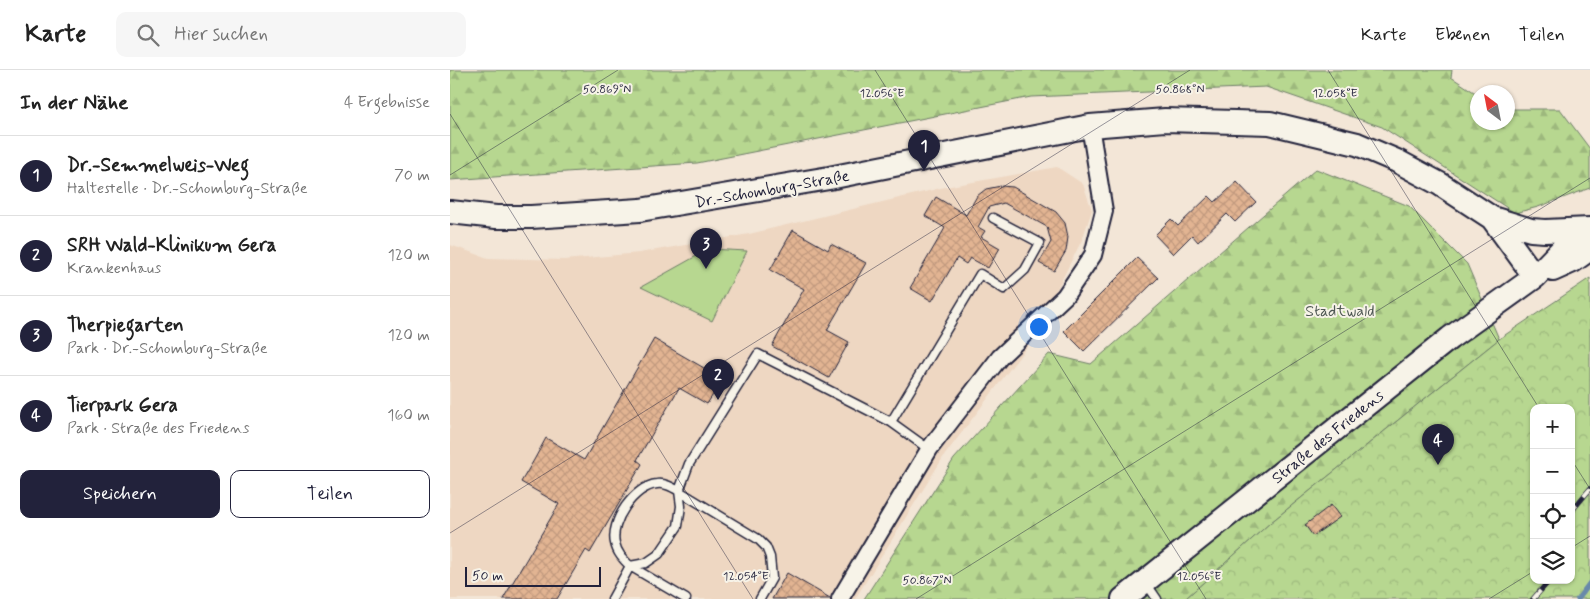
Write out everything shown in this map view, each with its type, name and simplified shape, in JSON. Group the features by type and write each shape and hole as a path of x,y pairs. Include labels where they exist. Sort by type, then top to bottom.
{"street":[{"name":"Dr.-Schomburg-Straße","path":"450,212 496,217 531,217 640,210 829,178 1090,126 1165,120 1270,123 1357,144 1397,161 1440,184 1492,218 1536,277"},
{"path":"840,599 930,448 1000,357 1065,296 1093,255 1104,211 1090,126"},
{"path":"1492,218 1531,230 1590,229"},
{"name":"Straße des Friedens","path":"1123,599 1151,590 1450,338 1536,277 1563,248 1590,229"},
{"name":"Straße des Friedens","path":"1536,277 1573,261 1590,249"}],"lane":[{"path":"891,422 980,274 1004,289 1025,270 1040,243 993,218"},
{"path":"630,566 646,563 659,554 678,526 681,506 679,491 689,464 758,354 891,422 930,448"},
{"path":"686,599 630,566 621,557 615,545 614,533 622,511 631,499 645,488 656,484 668,485 679,491 758,539 766,547 770,557 772,578 760,599"},
{"path":"612,599 630,566"}],"shaded area":[{"path":"1057,167 1083,184 1092,210 1082,240 1029,344 944,456 855,599 450,599 450,245 488,258 564,260 639,253 749,234 945,187"}],"green space":[{"path":"450,70 1452,70 1451,77 1470,89 1470,130 1515,130 1515,109 1560,109 1590,149 1590,188 1538,207 1515,213 1382,127 1266,87 1031,97 697,163 450,180"},
{"name":"Stadtwald","path":"1316,169 1409,206 1467,264 1499,339 1270,523 1185,599 864,599 954,459 1049,354 1091,364"},
{"path":"709,249 747,251 712,321 641,287"},
{"path":"1590,278 1590,599 1185,599 1270,523 1499,339"}],"building":[{"path":"1237,182 1256,202 1235,222 1227,214 1198,242 1192,235 1173,254 1155,235 1171,219 1178,226 1209,196 1215,202"},
{"path":"1001,186 1013,187 1056,212 1065,223 1068,237 1066,251 1054,271 1039,263 1051,242 1047,227 1004,203 989,207 978,227 985,231 981,237 1000,248 988,268 970,258 966,264 957,258 932,301 910,288 945,228 925,216 936,197 966,215 977,196 986,189"},
{"path":"793,230 828,250 831,244 866,263 827,330 849,342 829,378 772,346 804,289 770,270"},
{"path":"1137,258 1158,278 1084,351 1064,331"},
{"path":"654,339 723,379 707,404 679,388 637,460 642,464 590,553 586,550 557,599 503,599 559,504 521,482 546,438 584,460"},
{"path":"1331,505 1340,517 1313,536 1305,525"},
{"path":"787,573 830,598 830,599 772,599"}],"waterway":[{"path":"1578,599 1590,583"}],"railway":[{"path":"1575,507 1590,489"},
{"path":"1533,599 1546,584"}],"place":[{"name":"Dr.-Semmelweis-Weg","path":"924,171"},
{"name":"Therpiegarten","path":"706,269"},
{"name":"SRH Wald-Klinikum Gera","path":"718,400"},
{"name":"Tierpark Gera","path":"1438,465"}]}
